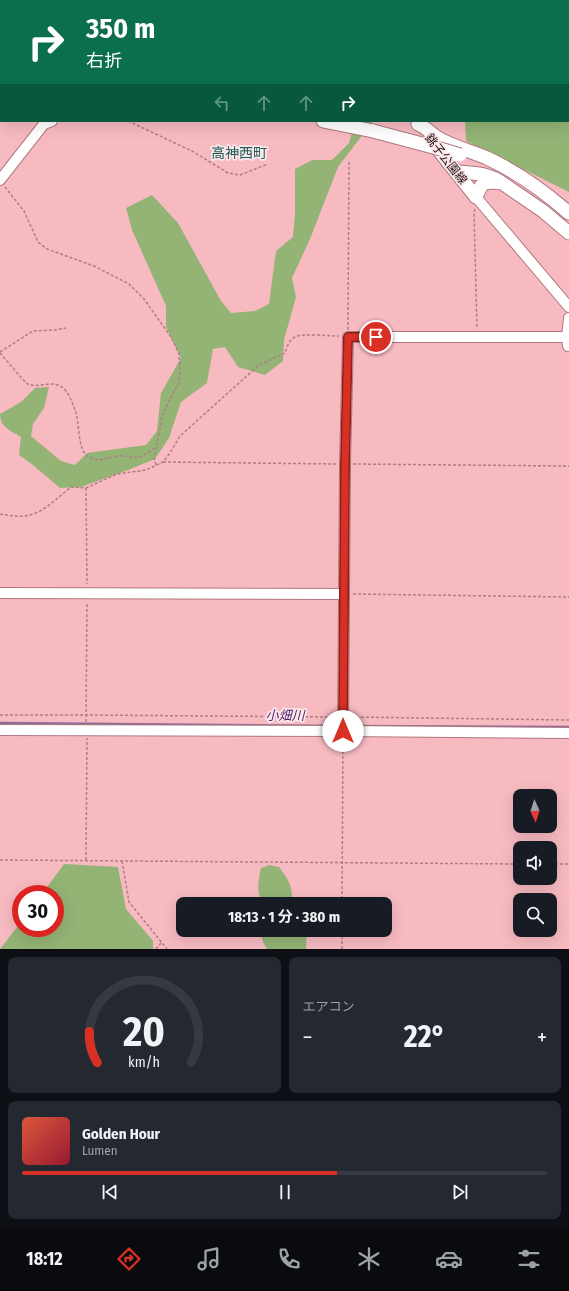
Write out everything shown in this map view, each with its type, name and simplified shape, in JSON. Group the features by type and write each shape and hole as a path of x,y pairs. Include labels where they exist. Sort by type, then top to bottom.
{"main road":[{"path":"327,122 437,148 460,155 488,168 524,188 569,222"},
{"path":"417,122 438,138 504,166 537,187 569,213"},
{"name":"銚子公園線","path":"417,122 477,199"},
{"path":"456,172 490,176 543,211 569,233"},
{"path":"477,199 481,186 485,183 502,183"}],"street":[{"path":"2,183 44,124 49,122"},
{"path":"477,199 569,308"},
{"path":"343,731 345,464 348,337 477,337 568,342 569,318"},
{"path":"0,593 344,594"},
{"path":"0,730 569,733"}],"path":[{"path":"130,122 192,151 228,173 240,174 268,164"},
{"path":"163,462 180,436 259,365 285,353 288,344 294,337 348,337 349,161"},
{"path":"2,183 24,211 38,242 47,249 94,266 129,284 144,299 171,337 179,354 179,382 163,413 154,458 156,465"},
{"path":"477,199 474,212 477,337"},
{"path":"66,328 33,331 0,352 29,386 56,384 62,387 76,413 82,448 85,454 91,458 105,460 119,456 139,457 156,447"},
{"path":"0,514 27,516 35,514 71,487 86,488 117,474 146,470 163,462 569,466"},
{"path":"86,488 86,861"},
{"path":"344,594 569,597"},
{"path":"0,715 569,720"},
{"path":"342,897 343,731"},
{"path":"0,860 513,864"},
{"path":"122,861 129,902 167,949"},
{"path":"557,864 569,864"},
{"path":"342,937 342,949"},
{"path":"156,949 161,943"}],"green space":[{"path":"344,122 372,122 338,167 310,239 292,278 296,297 284,340 283,361 265,375 238,367 225,347 213,349 207,383 181,402 169,438 155,459 81,487 60,488 19,455 21,437 10,431 4,425 0,418 0,414 21,402 35,388 49,387 44,408 33,424 31,436 61,461 75,465 87,453 146,445 157,431 161,393 181,358 166,327 166,306 132,230 126,208 152,195 178,223 221,301 231,313 255,311 269,304 276,251 293,237 295,214 295,169 312,160 332,160 349,143 352,133"},
{"path":"465,122 569,122 569,192 466,141"},
{"path":"64,864 118,867 126,909 153,941 153,949 0,949 12,934 12,937 64,937 64,885 49,885"},
{"path":"269,865 279,867 290,884 292,897 260,897 258,886 261,868"},
{"path":"262,937 307,937 306,949 267,949"}],"waterway":[{"name":"小畑川","path":"0,723 341,726"},
{"name":"小畑川","path":"346,726 569,727"}],"district":[{"name":"高神西町","path":"239,153"}],"route":[{"path":"343,731 345,464 348,337 376,337"}]}
